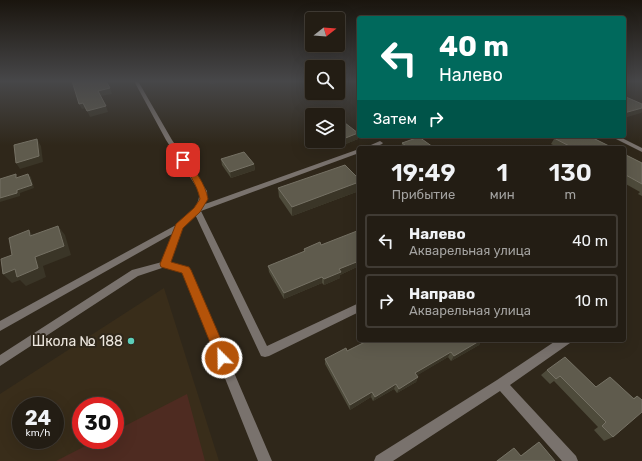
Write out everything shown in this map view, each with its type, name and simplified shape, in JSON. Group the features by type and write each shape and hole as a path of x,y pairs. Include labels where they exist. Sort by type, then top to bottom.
{"street":[{"path":"0,326 179,227 197,210 204,199 203,191 169,140 148,103"},
{"path":"617,138 642,150"},
{"path":"372,146 380,143"},
{"path":"197,210 357,152"},
{"path":"197,210 265,352 357,308"},
{"path":"165,264 179,227"},
{"path":"0,361 135,273 165,264 186,270 265,461"},
{"path":"381,461 501,384 563,342"},
{"path":"501,384 571,461"}],"shaded area":[{"name":"Школа № 188","path":"164,288 219,461 0,461 0,394"},
{"path":"187,394 205,461 56,461 79,449 124,449 124,426"}],"building":[{"path":"79,103 104,103 106,106 87,111 83,103 79,104"},
{"path":"626,103 639,103 642,104 642,108 626,112"},
{"path":"345,123 357,132 345,138"},
{"path":"420,138 432,146 406,146 402,143"},
{"path":"554,138 593,138 609,146 569,146"},
{"path":"37,139 39,156 16,163 14,145"},
{"path":"244,152 254,164 230,172 221,159"},
{"path":"626,155 642,163 642,184 626,175"},
{"path":"345,165 357,177 357,183 292,207 278,188"},
{"path":"16,174 16,178 28,174 32,185 17,190 17,193 0,198 0,179"},
{"path":"58,226 64,246 35,257 38,268 17,277 15,269 3,274 1,259 12,255 9,238 29,230 30,236"},
{"path":"357,231 357,262 339,269 341,272 324,279 322,277 284,293 268,266 305,251 304,249 320,242 321,245"},
{"path":"365,342 478,342 454,356 451,352 415,373 418,377 399,389 396,384 375,397 372,392 350,405 325,359 346,348 347,351"},
{"path":"565,357 596,387 610,377 634,399 637,396 642,400 642,412 613,437 602,426 606,422 560,376 556,379 547,370"},
{"path":"539,442 555,461 497,461 514,448 521,456"}],"place":[{"name":"Школа № 188","path":"131,341"}],"route":[{"path":"183,160 203,191 204,199 197,210 179,227 165,264 186,270 222,358"}]}
